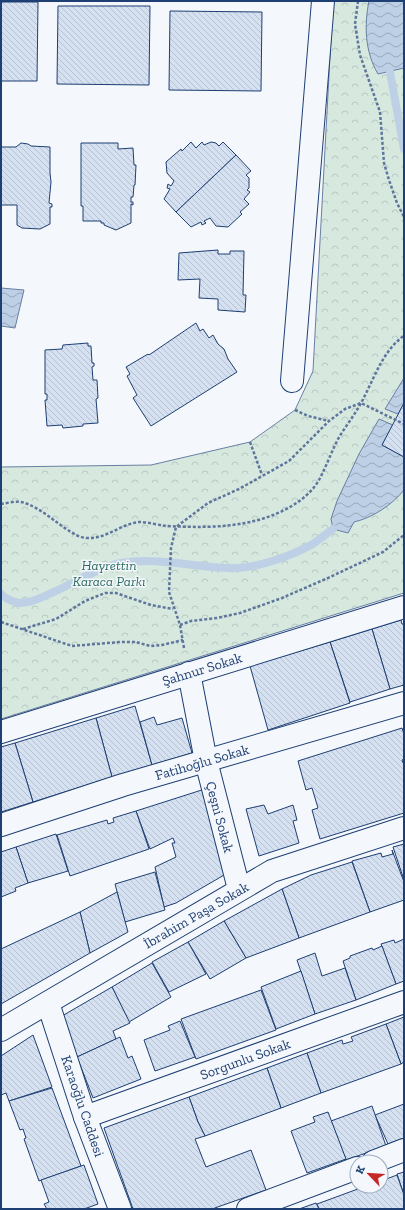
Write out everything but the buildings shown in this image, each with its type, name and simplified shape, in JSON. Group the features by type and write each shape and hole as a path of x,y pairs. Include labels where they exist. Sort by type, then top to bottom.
{"street":[{"path":"292,381 323,1"},
{"name":"Şahnur Sokak","path":"1,732 404,607"},
{"name":"Çeşni Sokak","path":"189,673 206,761 239,889"},
{"name":"Fatihoğlu Sokak","path":"1,826 122,785 404,703"},
{"name":"İbrahim Paşa Sokak","path":"1,1030 272,870 404,828"},
{"name":"Sorgunlu Sokak","path":"85,1117 404,1002"},
{"name":"Karaoğlu Caddesi","path":"48,1003 85,1117 120,1209"},
{"path":"389,1156 404,1150"},
{"path":"248,1209 349,1171"}],"path":[{"path":"358,1 355,24 360,55 380,112 384,163 397,203 404,217"},
{"path":"1,504 24,502 60,526 79,536 88,538 98,537 125,525 140,522 209,528 240,524 268,516 293,505 308,494 318,481 339,439 361,403 382,362 404,335"},
{"path":"189,673 180,625 169,592 171,548 176,526 208,503 239,489 289,461 329,421 345,409 361,403 404,424"},
{"path":"295,410 308,416 329,421"},
{"path":"250,442 262,475"},
{"path":"180,625 191,621 217,618 240,613 282,598 383,552 404,535"},
{"path":"23,629 56,619 85,601 105,593 116,593 151,605 174,609"},
{"path":"1,622 72,646 136,642 150,646 183,640"}],"green space":[{"name":"Hayrettin Karaca Parkı","path":"333,1 404,1 404,593 1,719 1,467 151,465 250,442 295,410 313,371"}],"water":[{"path":"369,1 404,1 404,68 378,74 370,57 368,48 366,20"},
{"path":"1,288 24,290 15,328 1,326"},
{"path":"404,378 404,403 398,414 385,409"},
{"path":"379,419 393,425 382,445 404,457 404,490 394,501 375,514 354,522 348,533 333,529 331,519 337,501 359,454"}],"waterway":[{"path":"390,72 404,149"},
{"path":"1,594 7,599 15,602 27,602 42,597 112,565 136,561 165,562 222,568 254,566 285,557 303,549 333,529"}]}
